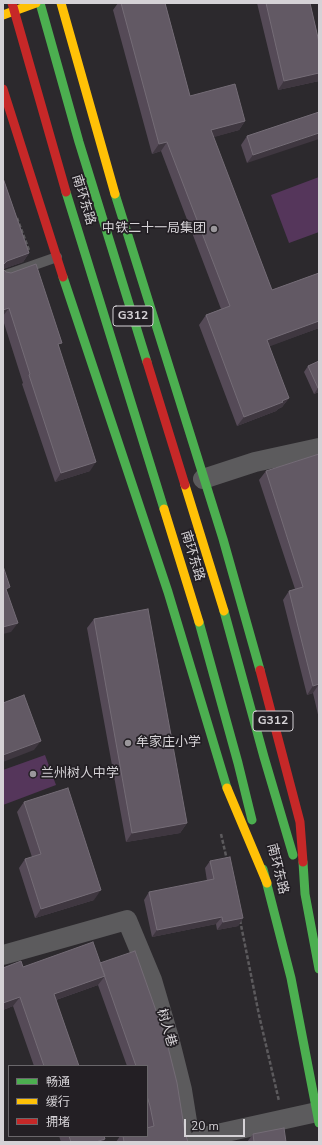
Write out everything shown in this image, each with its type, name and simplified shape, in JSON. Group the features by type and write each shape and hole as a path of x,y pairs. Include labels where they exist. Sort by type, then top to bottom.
{"main road":[{"name":"南环东路","path":"12,3 57,160 199,622 238,763 291,978 318,1118"},
{"path":"3,15 36,3"},
{"name":"南环东路","path":"40,3 79,142 229,628 264,757 305,894 316,943 319,969"},
{"name":"南环东路","path":"61,3 123,223 223,539 252,641 300,822 305,894"},
{"path":"3,88 70,301 168,592 228,791 267,883"}],"street":[{"path":"203,479 255,462 319,448"},
{"name":"树人巷","path":"3,955 127,920 152,980 169,1038 182,1090 190,1140 284,1119 318,1118"}],"lane":[{"path":"3,276 57,257"}],"path":[{"path":"16,217 35,265"},
{"path":"220,829 227,860"},
{"path":"238,914 259,1016 284,1119"}],"shaded area":[{"path":"319,177 319,232 289,243 271,195"},
{"path":"45,755 56,785 3,805 3,770"}],"building":[{"path":"121,3 165,3 190,96 235,84 245,121 211,130 272,290 319,273 319,321 267,340 289,398 282,401 283,402 244,417 206,315 230,306 167,142 159,144"},
{"path":"266,3 310,3 319,42 319,73 284,81"},
{"path":"319,112 319,133 253,155 247,136"},
{"path":"3,178 29,253 7,261 3,265"},
{"path":"36,264 62,343 58,344 96,462 61,473 9,308 3,310 3,269 6,272 11,273"},
{"path":"319,361 319,388 318,388 308,366"},
{"path":"319,454 319,684 313,686 289,591 303,587 266,471"},
{"path":"3,566 10,587 6,589 18,623 3,627"},
{"path":"148,609 187,823 132,833 94,619"},
{"path":"24,695 41,741 3,755 3,703"},
{"path":"68,788 101,890 41,909 25,859 41,854 24,802"},
{"path":"230,857 243,918 223,922 222,917 157,930 149,892 214,879 210,861"},
{"path":"93,942 105,976 54,994 79,1065 44,1065 20,997 3,1003 3,968 21,961 23,967"},
{"path":"135,951 166,1039 177,1083 185,1133 188,1142 124,1142 123,1137 148,1137 148,1128 154,1126 148,1099 148,1065 136,1065 100,963"},
{"path":"284,1128 286,1142 254,1142 253,1134"},
{"path":"69,1137 104,1137 105,1139 96,1142 71,1142"}],"traffic: fast":[{"path":"40,3 79,142 147,362"},
{"path":"66,192 164,509"},
{"path":"115,194 223,539 260,670"},
{"path":"63,277 168,592 227,788"},
{"path":"224,611 264,757 293,855"},
{"path":"199,622 238,763 252,820"},
{"path":"303,862 305,894 319,969"},
{"path":"263,869 291,978 319,1123"}],"traffic: slow":[{"path":"3,15 36,3"},
{"path":"61,3 115,194"},
{"path":"185,485 224,611"},
{"path":"164,509 199,622"},
{"path":"227,788 267,883"}],"traffic: jam":[{"path":"12,3 66,192"},
{"path":"3,89 63,277"},
{"path":"147,362 185,485"},
{"path":"260,670 300,822 303,862"}],"place":[{"name":"中铁二十一局集团","path":"214,229"},
{"name":"牟家庄小学","path":"128,743"},
{"name":"兰州树人中学","path":"33,774"}]}
